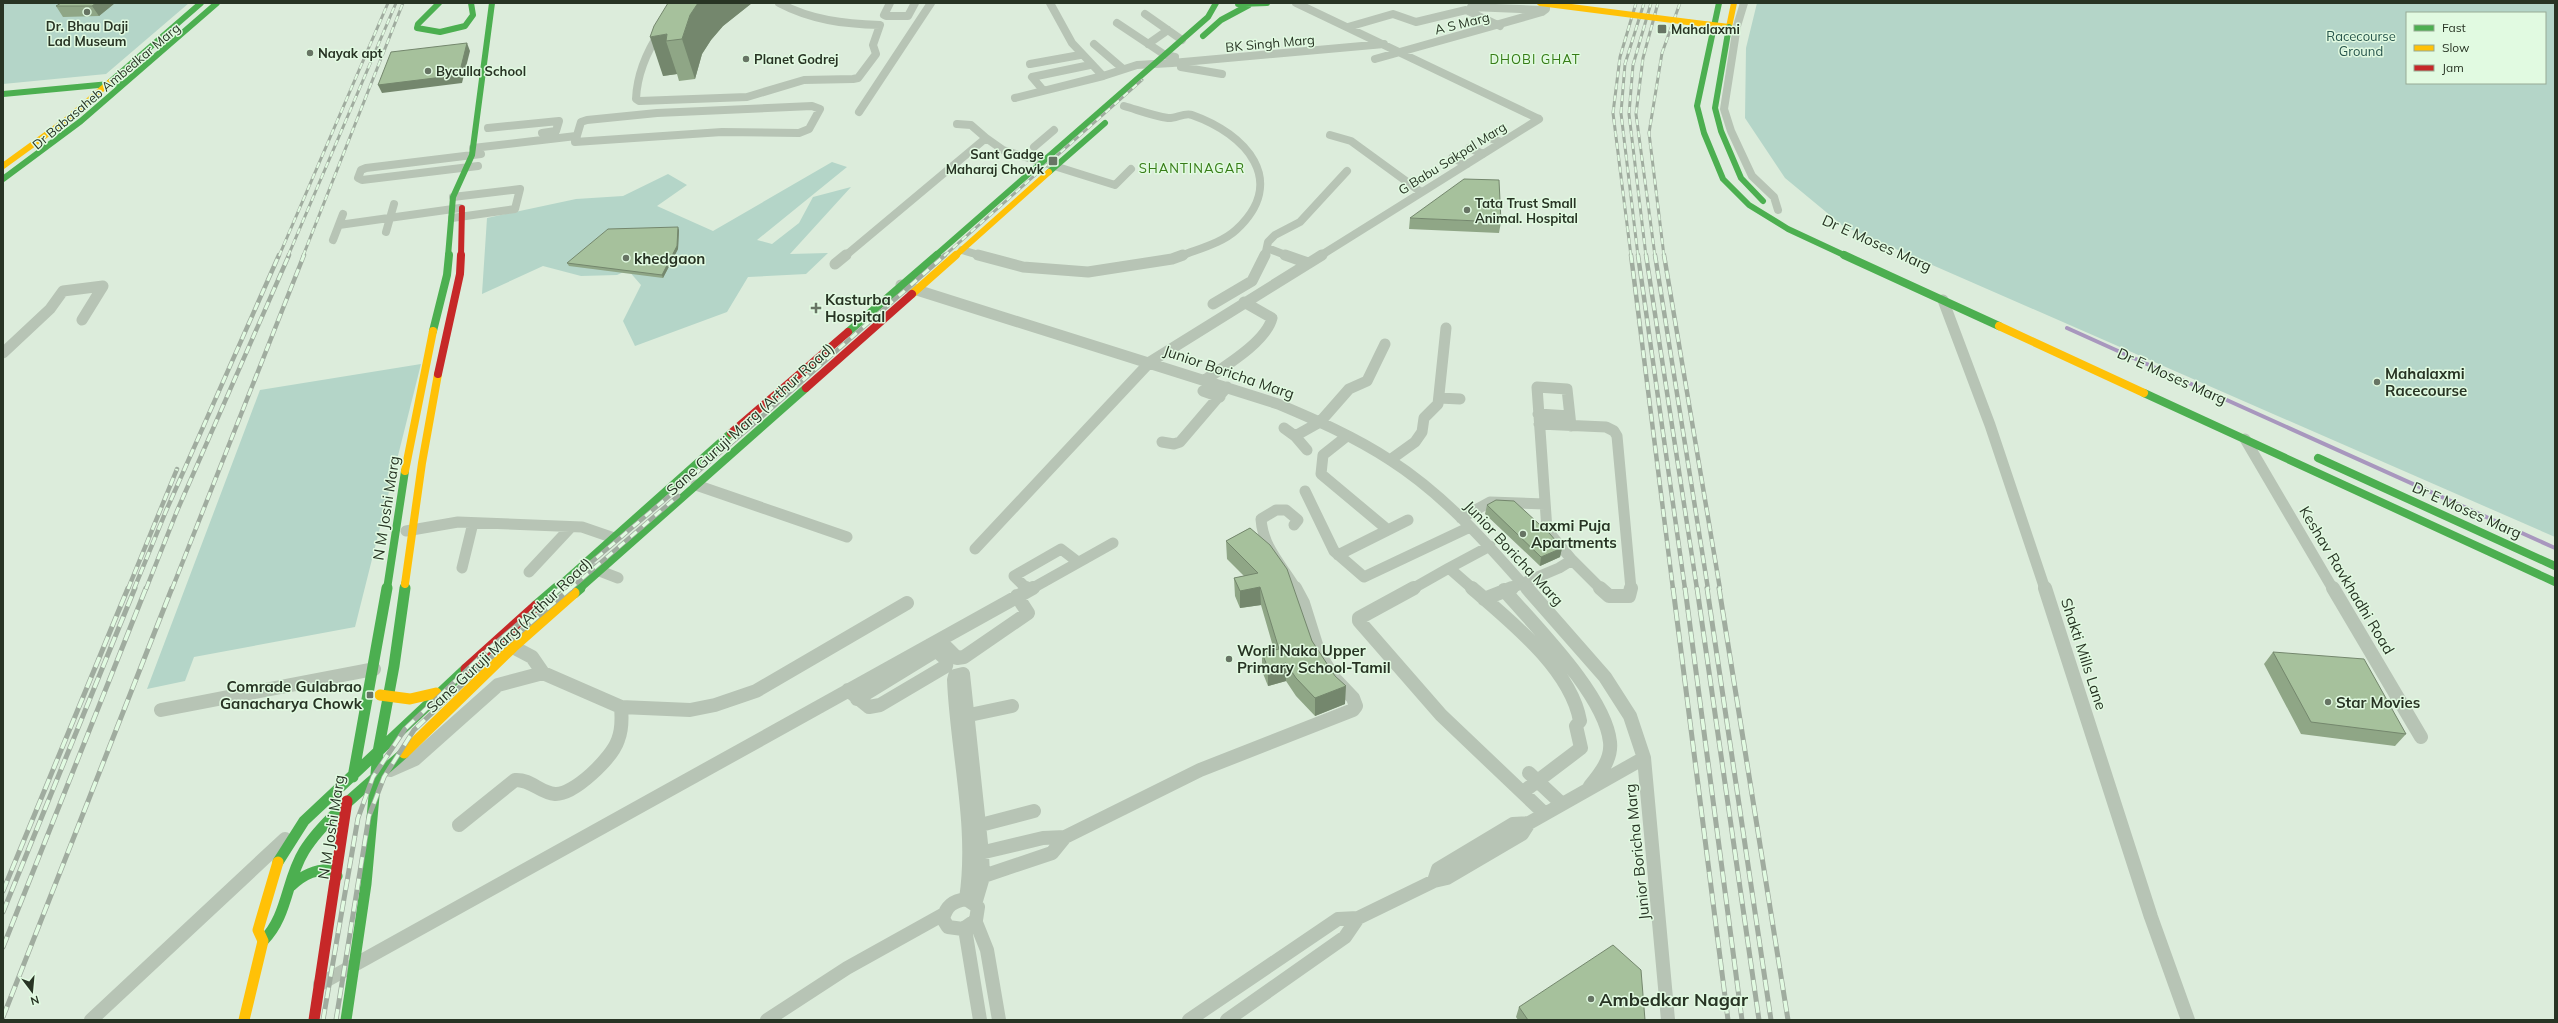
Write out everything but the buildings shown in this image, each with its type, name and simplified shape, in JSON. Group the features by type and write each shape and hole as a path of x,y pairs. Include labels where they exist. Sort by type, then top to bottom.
{"main road":[{"path":"3,166 65,121 201,3"},
{"path":"5,179 208,3"},
{"path":"5,179 81,121 217,3"},
{"name":"Dr Babasaheb Ambedkar Marg","path":"3,187 5,179 91,119 224,3"},
{"path":"439,3 421,20 417,28 429,32 456,29 471,20 470,3"},
{"name":"N M Joshi Marg","path":"346,1020 356,964 378,752 389,693 422,463 443,344 460,274 462,212 472,169 473,148 486,50 492,33 492,3"},
{"name":"Sane Guruji Marg (Arthur Road)","path":"262,944 258,930 279,860 304,821 440,692 692,468 1195,29 1208,17 1216,3"},
{"path":"1229,3 1249,5 1268,3"},
{"path":"1588,3 1729,25"},
{"path":"1714,23 1719,3"},
{"path":"1734,3 1722,57 1715,108 1721,131 1741,178 1764,201 1789,217"},
{"path":"1158,75 1221,20 1249,5"},
{"path":"1543,6 1714,23"},
{"name":"Dr E Moses Marg","path":"1714,23 1698,106 1706,139 1723,179 1749,205 1788,229 2555,582"},
{"path":"1195,29 1208,31"},
{"path":"1179,43 1181,55"},
{"path":"486,50 498,49"},
{"path":"483,68 494,67"},
{"path":"3,94 134,82"},
{"name":"Sane Guruji Marg (Arthur Road)","path":"262,944 275,929 303,852 316,833 346,805 375,782 513,647 1136,96"},
{"path":"476,126 488,124"},
{"name":"N M Joshi Marg","path":"314,1020 337,876 346,805 354,775 374,669 406,466 429,346 447,275 450,214 453,197 472,169 484,147 488,124"},
{"path":"447,275 460,274"},
{"path":"444,286 458,284"},
{"path":"884,300 900,305"},
{"path":"844,335 860,340"},
{"path":"429,346 443,344"},
{"path":"786,386 803,390"},
{"name":"Dr E Moses Marg","path":"2307,453 2554,565"},
{"path":"406,466 422,463"},
{"path":"692,468 709,474"},
{"path":"2545,577 2554,565"},
{"path":"551,594 566,600"},
{"path":"368,698 389,693 397,699 406,700 425,698 440,692"},
{"path":"290,886 298,878 320,869 334,870 337,876"},
{"path":"244,1020 262,944"}],"street":[{"path":"668,22 660,31 635,89 636,99 639,101 727,99 747,97 804,80 853,79 858,78 876,54 874,45 880,25 824,22 800,15 779,3"},
{"path":"890,3 884,15 886,16 908,16 915,3"},
{"path":"859,112 931,3"},
{"path":"1050,3 1059,26 1080,55 1103,76"},
{"name":"G Babu Sakpal Marg","path":"975,549 1150,362 1539,118 1399,50 1296,3"},
{"path":"1744,3 1737,26 1724,109 1731,131 1752,176 1774,198 1778,210"},
{"path":"1471,7 1543,6"},
{"name":"A S Marg","path":"1375,59 1399,50 1500,26 1543,6"},
{"path":"1348,27 1393,14 1416,22 1466,10 1471,10 1500,26"},
{"path":"1145,14 1168,30 1179,43"},
{"path":"1117,23 1148,44 1160,59"},
{"path":"1148,44 1168,30"},
{"path":"1094,44 1122,68"},
{"name":"BK Singh Marg","path":"1181,55 1357,48 1384,44"},
{"path":"1030,64 1080,55"},
{"path":"1160,59 1181,55"},
{"path":"1014,98 1103,76 1122,68 1181,55 1222,74"},
{"path":"1043,90 1032,77 1090,65"},
{"path":"812,106 820,108 809,129 800,133 722,132 579,143 575,142 576,136 581,122 587,120 734,108 812,106"},
{"path":"962,250 1023,268 1088,272 1172,259 1213,243 1235,231 1257,205 1260,176 1256,162 1245,148 1227,133 1190,114 1182,114 1173,118 1118,111"},
{"path":"473,148 484,147 505,138 554,132 559,122 508,126 488,124"},
{"path":"956,124 970,125 1004,150 1054,168 1115,185 1131,169"},
{"path":"505,138 508,126"},
{"path":"1034,148 1052,132 1070,138"},
{"path":"1330,135 1351,141 1421,192"},
{"path":"472,169 362,180 358,178 361,170 366,168 473,148 576,136"},
{"path":"1487,137 1501,142"},
{"path":"835,264 986,138"},
{"path":"1469,148 1483,154"},
{"path":"1452,158 1467,164"},
{"path":"351,186 472,169"},
{"path":"1213,304 1252,281 1263,262 1267,248 1275,235 1300,222 1347,171"},
{"path":"339,225 390,217 462,212 487,213 515,209 520,189 517,188 453,197"},
{"path":"487,213 491,192"},
{"path":"386,232 394,204"},
{"path":"333,240 343,214"},
{"path":"1267,248 1308,262"},
{"path":"1252,281 1267,288"},
{"name":"Junior Boricha Marg","path":"901,285 1150,362 1224,392 1278,404 1320,422 1390,460 1466,522 1490,546 1604,677 1630,716 1644,758 1668,1020"},
{"path":"3,353 50,309 63,291 103,286 82,320"},
{"name":"Shakti Mills Lane","path":"1943,300 1990,425 2085,707 2151,916 2188,1020"},
{"path":"1204,385 1242,353 1270,326 1272,318 1244,302"},
{"path":"1390,460 1415,442 1422,432 1424,418 1434,409 1439,398 1446,328"},
{"path":"1295,436 1320,422 1349,389 1367,380 1385,344"},
{"path":"1539,419 1571,421 1606,428 1614,431 1617,436 1631,594 1629,596 1609,596 1572,560 1548,533 1539,419 1538,387 1567,389 1571,421"},
{"path":"1162,442 1174,444 1180,442 1224,392"},
{"path":"1439,398 1460,399"},
{"path":"1284,428 1295,436 1307,450"},
{"path":"1347,436 1322,453 1319,463 1321,474 1388,530"},
{"name":"Keshav Ravkhadhi Road","path":"2245,439 2421,737"},
{"path":"696,485 847,536"},
{"path":"1305,491 1331,546 1338,555 1360,576 1369,577 1466,522 1490,502 1498,501 1545,504"},
{"path":"975,855 1043,838 1065,837 1200,770 1353,710 1356,706 1355,700 1334,678 1319,653 1301,597 1285,572 1276,562 1260,531 1261,519 1268,512 1280,509 1290,510 1295,515 1298,520 1294,525"},
{"path":"1338,555 1408,520"},
{"path":"396,533 443,523 473,523 582,527 614,538"},
{"path":"462,568 473,523"},
{"path":"529,572 571,527"},
{"path":"320,984 852,694 1022,593 1113,543"},
{"path":"1490,546 1360,617 1359,621 1441,715 1545,814"},
{"path":"935,645 957,658 964,657 1028,614 1028,610 1015,575 1061,549 1065,550 1078,562"},
{"path":"1484,599 1521,582 1559,568 1572,560"},
{"path":"584,564 618,578"},
{"path":"1448,568 1484,599 1543,655 1571,690 1580,708 1580,721 1576,726 1581,748 1534,778 1523,792"},
{"path":"1504,590 1594,697 1605,721 1610,742 1605,764 1586,790"},
{"path":"513,647 532,657 543,673 621,707 690,710 715,705 756,691 907,603"},
{"path":"1527,618 1546,610"},
{"path":"1555,651 1575,643"},
{"path":"852,694 869,707 876,707 939,670 948,661 935,645"},
{"path":"160,710 374,669"},
{"path":"385,772 415,759 498,685 543,673"},
{"path":"1583,685 1604,677"},
{"path":"459,826 514,780 524,780 545,792 557,794 570,791 604,764 611,756 619,741 623,725 621,707"},
{"path":"970,901 976,879 974,826 962,719 1012,709"},
{"path":"1189,1020 1338,919 1358,918 1434,881 1447,878 1522,834 1529,823 1644,758"},
{"path":"1534,778 1562,804"},
{"path":"974,826 1034,811"},
{"path":"91,1020 304,821"},
{"path":"976,879 1052,853 1065,837"},
{"path":"767,1020 847,968 944,914 954,901 970,901"},
{"path":"944,914 943,919 948,927 959,930 970,925 978,912 970,901"},
{"path":"1227,1020 1345,937 1358,918"},
{"path":"970,925 980,1020"},
{"path":"970,925 987,950 999,1020"}],"green space":[{"path":"3,3 189,3 106,74 3,84"},
{"name":"Mahalaxmi Racecourse","path":"1757,3 2555,3 2555,537 1843,226 1785,178 1745,118 1746,48"},
{"path":"832,162 847,167 757,240 772,244 799,223 813,197 851,187 790,254 828,253 806,274 748,277 727,312 635,346 623,321 641,285 628,270 617,275 581,276 543,266 482,294 487,218 576,199 623,196 668,174 687,185 657,206 713,231"},
{"path":"421,364 355,627 194,657 185,681 147,689 260,390"}],"waterway":[{"path":"2067,328 2555,548"}],"railway":[{"path":"279,256 388,3"},
{"path":"288,256 396,3"},
{"path":"303,256 403,3"},
{"path":"1631,256 1613,113 1620,57 1636,3"},
{"path":"1638,256 1621,113 1625,64 1644,3"},
{"path":"1646,256 1629,114 1633,65 1651,3"},
{"path":"1655,256 1636,114 1643,58 1658,3"},
{"path":"1664,256 1649,133 1662,53 1680,3"},
{"path":"944,256 1142,80"},
{"path":"134,589 166,511 279,255"},
{"path":"146,589 177,511 289,255"},
{"path":"172,589 304,255"},
{"path":"560,589 750,427 945,255"},
{"path":"1631,255 1673,589"},
{"path":"1638,255 1685,589"},
{"path":"1646,255 1697,589"},
{"path":"1655,255 1708,589"},
{"path":"1664,255 1720,589"},
{"path":"128,589 177,469"},
{"path":"570,589 678,496"},
{"path":"3,891 128,588"},
{"path":"3,912 135,588"},
{"path":"3,947 146,588"},
{"path":"3,1017 172,588"},
{"path":"323,1020 358,818 373,777 405,729 490,648 561,588"},
{"path":"336,1020 369,816 384,777 414,730 500,649 571,588"},
{"path":"1673,588 1728,1020"},
{"path":"1685,588 1742,1020"},
{"path":"1697,588 1759,1020"},
{"path":"1707,588 1771,1020"},
{"path":"1719,588 1788,1020"}],"traffic: fast":[{"path":"110,82 201,3"},
{"path":"3,179 81,121 217,3"},
{"path":"439,3 418,24 417,28 440,32 465,26 470,22 473,15 471,3"},
{"path":"433,331 447,275 453,197 472,155 492,3"},
{"path":"848,332 1208,17 1216,3"},
{"path":"1238,4 1267,3"},
{"path":"1719,3 1697,106 1704,133 1723,179 1749,205 1788,229 1999,326"},
{"path":"1203,36 1221,20 1249,5"},
{"path":"1729,27 1715,108 1721,131 1741,178 1763,201"},
{"path":"3,94 120,83"},
{"path":"1049,172 1105,123"},
{"path":"574,593 806,388"},
{"path":"2144,393 2555,582"},
{"path":"536,606 731,433"},
{"path":"2318,458 2555,566"},
{"path":"353,777 374,669 405,471"},
{"path":"346,1020 366,884 378,752 394,666 405,584"},
{"path":"278,862 304,821 466,669"},
{"path":"263,941 275,929 303,852 316,833 404,753"},
{"path":"291,886 300,878 311,872 328,869 334,870 337,876"}],"traffic: slow":[{"path":"1540,3 1688,22"},
{"path":"1729,27 1734,3"},
{"path":"1688,22 1729,27"},
{"path":"3,166 65,121 110,82"},
{"path":"912,294 1049,172"},
{"path":"1999,326 2144,393"},
{"path":"405,471 433,331"},
{"path":"405,584 422,463 438,374"},
{"path":"404,753 513,647 574,593"},
{"path":"380,695 389,695 401,699 414,699 436,693"},
{"path":"244,1020 263,941 258,930 278,862"}],"traffic: jam":[{"path":"438,374 460,274 462,208"},
{"path":"806,388 912,294"},
{"path":"731,433 848,332"},
{"path":"466,669 536,606"},
{"path":"314,1020 347,801"}],"place":[{"name":"Dr. Bhau Daji Lad Museum","path":"87,12"},
{"name":"Mahalaxmi","path":"1662,29"},
{"name":"Nayak apt","path":"310,53"},
{"name":"Planet Godrej","path":"746,59"},
{"name":"Byculla School","path":"428,71"},
{"name":"Sant Gadge Maharaj Chowk","path":"1053,161"},
{"name":"Tata Trust Small Animal. Hospital","path":"1467,210"},
{"name":"khedgaon","path":"626,258"},
{"name":"Kasturba Hospital","path":"816,308"},
{"name":"Mahalaxmi Racecourse","path":"2377,382"},
{"name":"Laxmi Puja Apartments","path":"1523,534"},
{"name":"Worli Naka Upper Primary School-Tamil","path":"1229,659"},
{"name":"Comrade Gulabrao Ganacharya Chowk","path":"370,695"},
{"name":"Star Movies","path":"2328,702"},
{"name":"Ambedkar Nagar","path":"1591,999"}],"district":[{"name":"DHOBI GHAT","path":"1535,59"},
{"name":"SHANTINAGAR","path":"1192,168"}],"park label":[{"name":"Racecourse Ground","path":"2361,44"}]}
